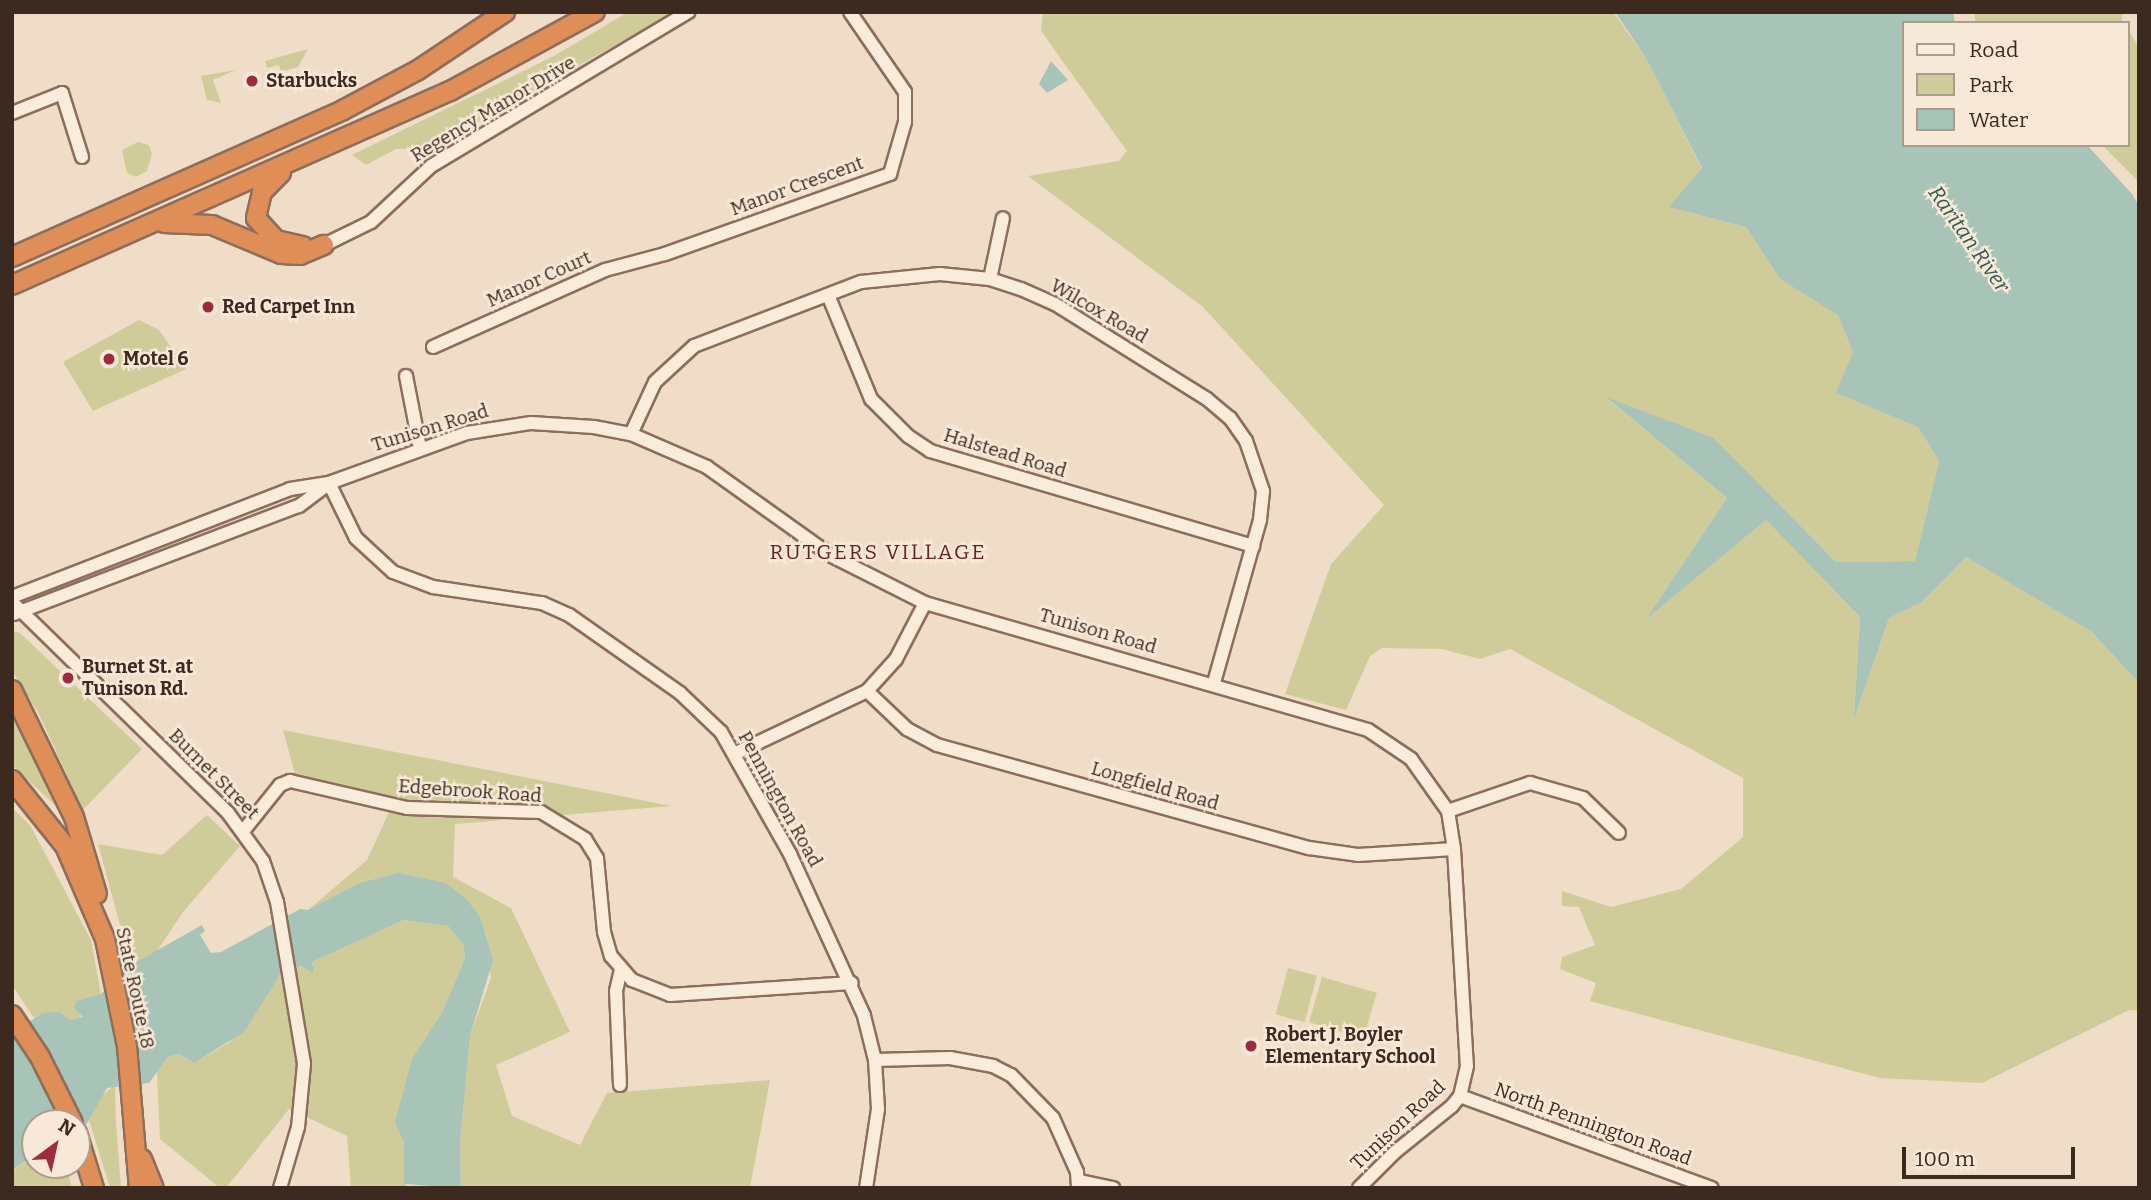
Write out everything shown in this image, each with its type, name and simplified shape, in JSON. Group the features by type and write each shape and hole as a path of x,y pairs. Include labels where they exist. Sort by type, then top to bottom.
{"highway":[{"path":"12,257 343,110 418,70 505,12"},
{"path":"12,285 297,161 506,63 595,12"},
{"path":"297,161 262,192 256,218 276,240 324,245"},
{"path":"153,224 212,225 281,254 300,255 324,245"},
{"path":"12,690 74,817 90,859 105,939"},
{"name":"State Route 18","path":"12,780 65,845 105,939 124,1028 135,1118 139,1188"},
{"path":"12,1015 46,1067 66,1109"},
{"path":"137,1147 154,1188"}],"street":[{"name":"Regency Manor Drive","path":"324,245 371,222 430,166 688,12"},
{"name":"Manor Crescent","path":"665,254 890,174 905,122 905,92 850,12"},
{"path":"12,113 62,93 82,157"},
{"path":"990,279 1003,218"},
{"name":"Manor Court","path":"433,347 605,270 665,254"},
{"name":"Wilcox Road","path":"631,434 655,382 678,357 712,337 861,282 898,275 990,279 1055,304 1230,418 1246,441 1263,491 1253,546 1214,683"},
{"name":"Halstead Road","path":"828,295 871,399 908,436 930,451 1253,546"},
{"path":"405,376 420,448"},
{"name":"Tunison Road","path":"14,606 141,546 289,489 329,483 420,448 488,429 531,423 631,434 707,467 832,556 925,603 1214,683 1368,730 1411,759 1448,811 1454,849 1466,1066 1460,1096 1359,1188"},
{"name":"Tunison Road","path":"14,606 147,563 299,506 329,483"},
{"name":"Pennington Road","path":"329,483 356,538 393,572 433,587 542,603 569,615 680,693 736,753 852,983 875,1060 876,1136 866,1188"},
{"path":"141,546 147,563"},
{"path":"736,753 867,691 896,659 925,603"},
{"name":"Burnet Street","path":"14,606 244,830 269,874 280,915 290,972 304,1079 298,1127 280,1188"},
{"name":"Longfield Road","path":"867,691 907,729 937,745 1309,848 1358,855 1454,849"},
{"name":"Edgebrook Road","path":"244,830 280,785 290,781 407,808 541,812 585,839 597,858 604,932 621,970"},
{"path":"1448,811 1530,783 1583,798 1619,833"},
{"path":"620,1085 616,991 621,970 632,980 670,995 852,983"},
{"path":"875,1060 950,1058 983,1063 1011,1075 1053,1118 1079,1185 1113,1188"},
{"name":"North Pennington Road","path":"1460,1096 1712,1188"}],"green space":[{"path":"628,12 675,12 477,122 417,148 396,149 366,165 352,155 554,56"},
{"path":"1043,12 1613,12 1646,58 1702,169 1670,207 1746,227 1780,279 1838,314 1853,352 1837,393 1918,427 1939,461 1915,561 1836,562 1714,438 1608,399 1727,498 1648,616 1766,520 1860,617 1854,715 1889,618 1922,602 1966,557 2092,632 2139,683 2139,1011 2129,1010 1982,1083 1880,1078 1590,1001 1596,983 1560,969 1562,957 1595,945 1579,907 1562,906 1562,891 1611,907 1681,889 1743,837 1743,778 1510,649 1480,659 1442,649 1382,648 1370,656 1346,710 1285,694 1331,564 1384,505 1203,307 1028,176 1119,161 1127,151 1041,31"},
{"path":"1975,12 2122,12 2122,21 1975,21"},
{"path":"2130,32 2139,48 2139,182 2104,147 2130,147"},
{"path":"308,49 298,67 281,72 279,65 267,68 265,61"},
{"path":"236,70 213,80 221,103 207,100 201,76"},
{"path":"138,142 149,145 152,154 147,171 136,177 127,173 122,150"},
{"path":"139,320 159,330 186,369 93,411 63,362"},
{"path":"12,631 20,633 142,749 83,810 38,712 12,671"},
{"path":"12,706 55,792 60,810 12,765"},
{"path":"283,730 672,806 455,824 453,877 511,908 570,1032 496,1065 512,1116 580,1145 607,1093 770,1080 750,1188 461,1188 460,1143 470,1036 491,978 486,934 357,884 308,910 367,860 396,797 297,781"},
{"path":"12,808 30,825 91,940 101,994 80,1011 81,1018 70,1020 42,1013 34,1018 12,985"},
{"path":"207,815 240,846 183,912 157,951 131,965 98,844 162,855"},
{"path":"404,920 448,926 463,944 465,958 442,1013 404,1142 406,1188 351,1188 347,1136 289,1109 226,1188 220,1188 160,1139 157,1072 168,1057 179,1054 194,1063 230,1042 281,973 301,966 314,972 312,962"},
{"path":"1288,968 1317,976 1305,1022 1276,1014"},
{"path":"1322,977 1377,993 1364,1038 1309,1022"},
{"path":"115,1085 121,1188 110,1188 91,1126 91,1116 100,1097"},
{"path":"21,1165 21,1179 70,1179 72,1188 12,1188 12,1171"}],"water":[{"name":"Raritan River","path":"1615,12 1953,12 1955,21 1902,21 1902,147 2089,147 2132,194 2139,206 2139,683 2092,632 1966,557 1922,602 1889,618 1854,718 1860,617 1766,520 1646,619 1727,498 1606,397 1714,438 1836,562 1915,561 1939,461 1918,427 1836,393 1853,352 1838,315 1780,279 1746,227 1669,207 1702,168 1646,58"},
{"path":"1051,61 1068,80 1047,93 1039,84"},
{"path":"398,873 446,883 468,901 480,917 493,960 470,1036 460,1143 461,1188 404,1184 404,1142 395,1122 412,1059 442,1013 465,958 463,944 448,926 404,920 312,962 314,973 301,966 281,973 244,1032 194,1063 179,1054 168,1057 149,1083 107,1088 91,1116 91,1109 21,1109 21,1164 12,1170 12,1034 42,1013 59,1012 70,1020 83,1017 74,1008 77,1001 101,994 131,965 202,925 205,931 200,935 211,953 221,952 300,909 308,910 357,884"}],"place":[{"name":"Starbucks","path":"252,81"},
{"name":"Red Carpet Inn","path":"208,307"},
{"name":"Motel 6","path":"109,359"},
{"name":"Burnet St. at Tunison Rd.","path":"68,678"},
{"name":"Robert J. Boyler Elementary School","path":"1251,1046"}],"district":[{"name":"RUTGERS VILLAGE","path":"878,552"}]}
